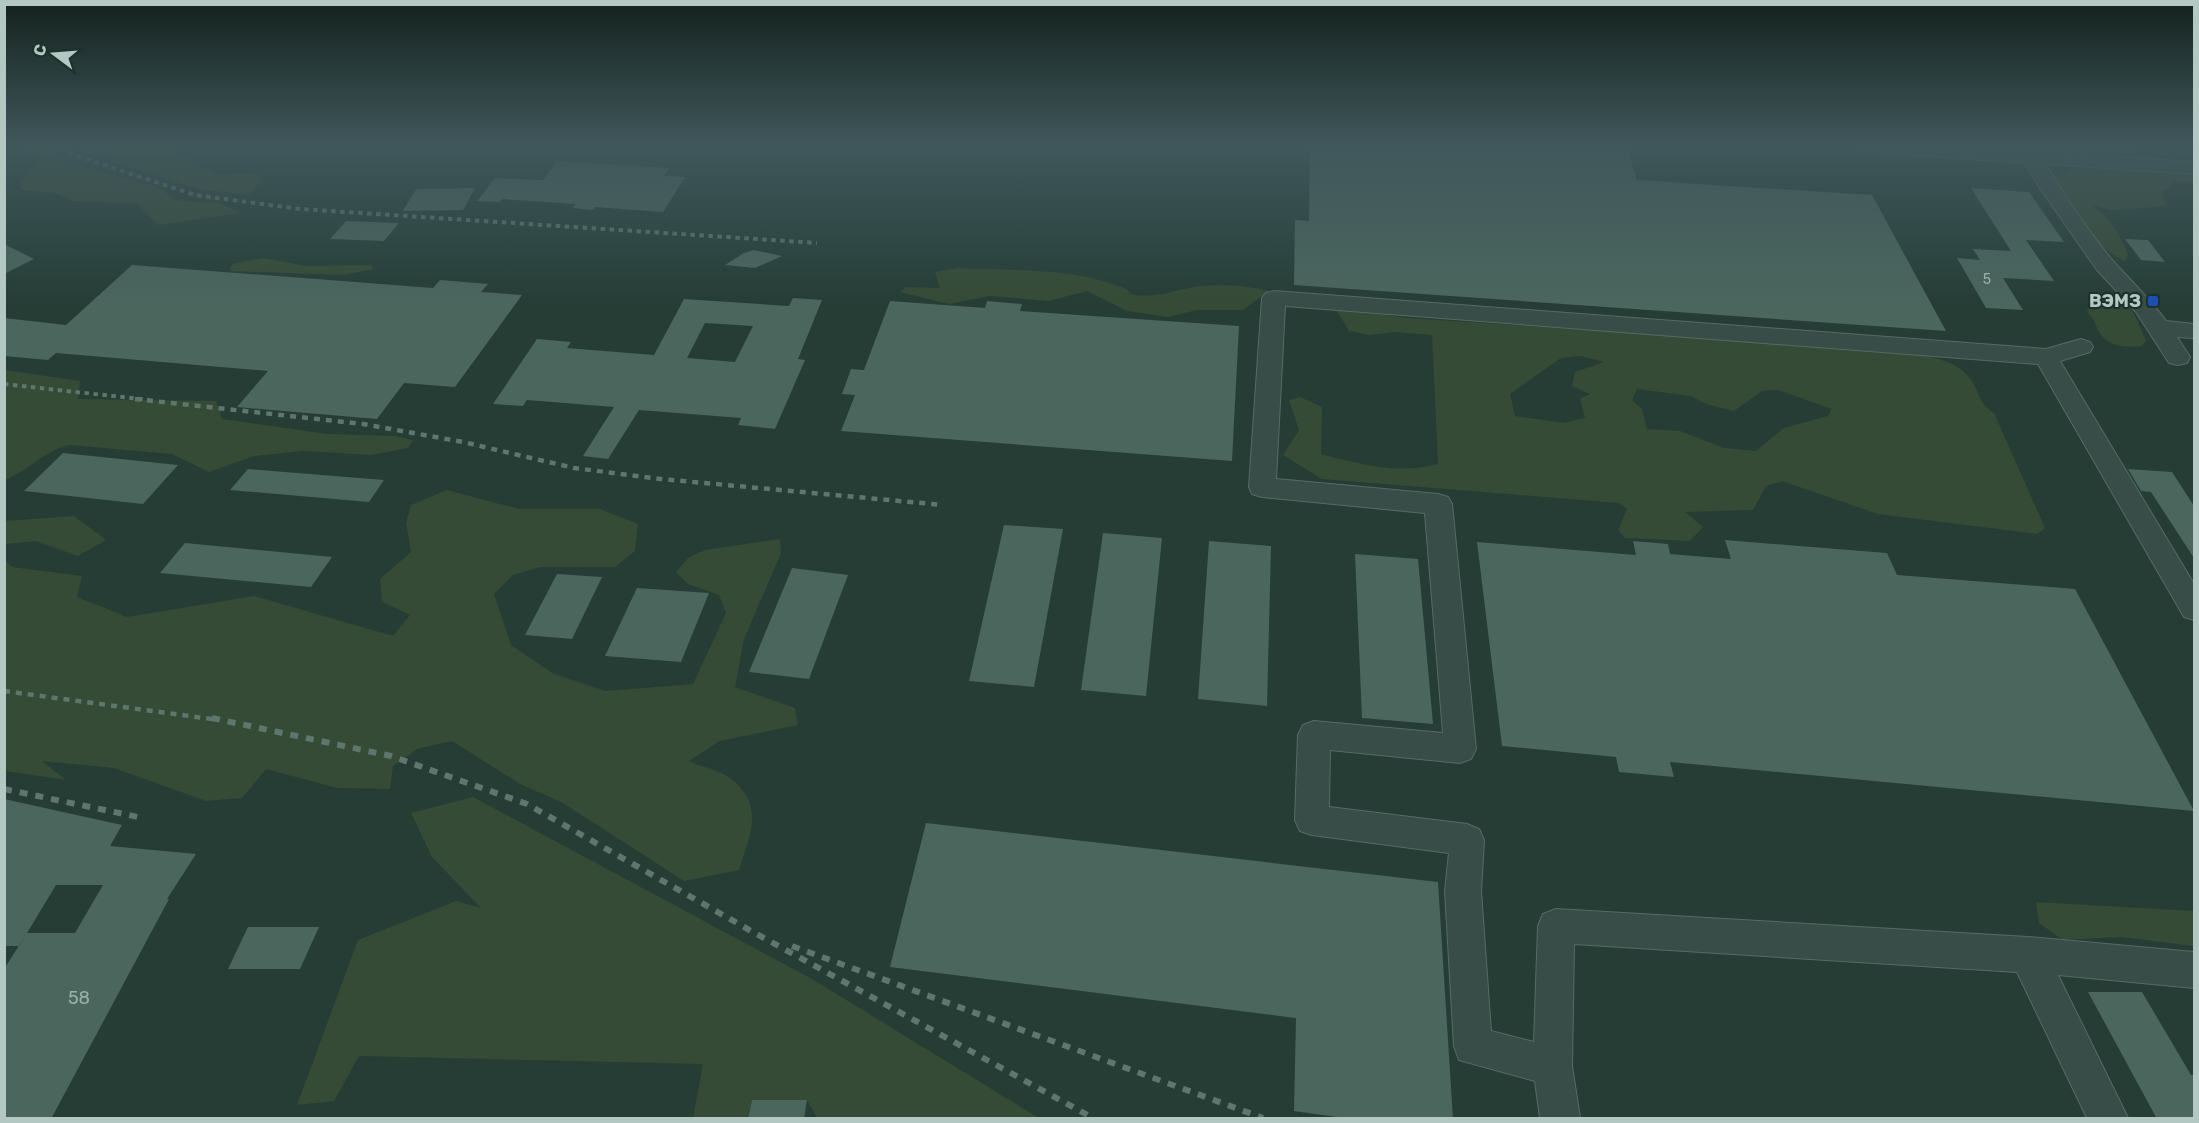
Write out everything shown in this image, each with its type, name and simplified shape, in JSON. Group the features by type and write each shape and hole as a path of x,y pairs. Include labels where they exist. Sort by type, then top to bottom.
{"street":[{"path":"2057,198 2105,265 2144,307 2178,357"},
{"path":"1553,1066 1473,1046 1463,891 1467,840 1312,820 1314,735 1460,750 1438,504 1262,487 1274,298 2046,357 2081,347"},
{"path":"2158,328 2194,331"},
{"path":"2046,357 2194,609"},
{"path":"1560,1119 1553,1066 1556,926 2028,955 2194,970"},
{"path":"2028,955 2108,1119"}],"green space":[{"path":"68,198 173,198 177,201 219,203 241,213 158,225 136,203 74,201"},
{"path":"2068,198 2164,198 2166,205 2117,210 2092,205 2105,216 2117,232 2128,254 2125,261 2113,255 2103,246"},
{"path":"263,258 306,266 371,265 373,269 345,275 230,271 232,264"},
{"path":"957,268 1065,273 1107,282 1127,289 1130,294 1139,295 1155,295 1194,287 1213,286 1241,286 1269,291 1243,310 1197,310 1168,317 1127,311 1087,291 1049,301 990,296 949,304 900,292 906,287 940,288 935,272"},
{"path":"2100,293 2119,297 2130,307 2146,340 2142,346 2130,347 2113,344 2099,332 2087,312 2090,298"},
{"path":"1349,309 1407,318 1907,351 1944,361 1967,375 1983,403 1994,413 2045,528 2037,534 1878,514 1782,481 1766,486 1753,510 1685,512 1703,527 1690,541 1625,538 1618,530 1627,509 1619,503 1322,479 1283,455 1299,430 1289,400 1300,397 1322,407 1321,454 1379,467 1408,468 1438,464 1432,335 1395,332 1369,335 1349,331 1337,311","holes":["1581,356 1604,362 1575,372 1572,386 1590,394 1580,399 1585,418 1564,423 1515,416 1510,394 1561,358","1637,389 1691,396 1706,404 1734,411 1762,391 1778,390 1832,409 1828,416 1784,428 1756,451 1724,448 1680,431 1647,429 1642,409 1632,400"]},
{"path":"5,370 80,381 78,399 216,401 222,419 327,434 395,436 413,440 408,448 371,455 304,451 254,456 209,472 172,454 70,445 53,451 5,480"},
{"path":"447,490 519,509 600,509 638,524 635,551 615,567 541,567 513,575 494,594 511,645 554,674 605,691 693,684 726,613 719,595 688,584 676,572 688,558 705,550 780,539 781,553 744,639 735,687 795,708 798,725 720,741 689,761 729,777 748,798 752,821 739,870 684,881 563,803 520,784 452,741 417,749 393,766 390,789 337,788 266,769 242,798 206,801 114,768 42,761 66,780 5,771 5,561 12,567 82,576 77,597 127,617 254,596 393,636 410,615 382,602 380,579 411,552 406,523 411,505"},
{"path":"74,516 106,540 78,556 36,541 5,544 5,521"},
{"path":"473,797 812,979 1039,1118 817,1118 807,1100 752,1100 748,1118 693,1118 703,1064 359,1056 334,1101 297,1105 358,940 456,901 481,908 432,857 411,813"},
{"path":"2036,902 2194,911 2194,946 2121,937 2063,940 2039,923"}],"building":[{"path":"410,198 469,198 463,210 403,211"},
{"path":"479,198 672,198 663,212 595,207 593,210 573,208 576,204 502,199 500,202 477,201"},
{"path":"1309,198 1874,198 1946,331 1294,285 1295,220 1309,221"},
{"path":"1978,198 2033,198 2064,242 2026,240 2054,281 2003,278 2023,310 1986,308 1957,258 1980,260 1973,249 2011,251"},
{"path":"346,221 399,223 384,241 330,239"},
{"path":"2125,239 2148,240 2165,262 2141,260"},
{"path":"4,244 34,259 4,274"},
{"path":"754,250 782,256 755,268 725,265 744,253"},
{"path":"132,265 433,288 440,280 488,284 481,292 522,295 455,387 404,383 377,419 237,407 268,371 56,353 48,360 4,356 4,318 66,325"},
{"path":"793,298 822,300 798,359 805,360 775,429 738,425 741,418 639,410 608,459 583,456 614,407 527,400 523,406 493,404 537,339 571,342 567,348 654,355 684,299 789,306","holes":["705,323 753,326 735,362 687,358"]},
{"path":"890,301 985,308 987,301 1022,304 1020,311 1239,326 1232,461 841,431 855,395 842,394 851,369 864,370"},
{"path":"63,453 178,465 143,504 24,491"},
{"path":"248,469 384,480 369,502 230,490"},
{"path":"2128,469 2172,472 2194,506 2194,558 2151,492 2141,491"},
{"path":"1004,525 1063,529 1034,687 969,681"},
{"path":"1103,533 1162,538 1146,696 1081,690"},
{"path":"1725,540 1887,553 1897,575 2075,589 2194,811 1670,762 1674,777 1619,772 1616,757 1502,746 1477,542 1636,555 1633,541 1668,544 1670,554 1731,559"},
{"path":"1209,541 1271,546 1267,706 1198,699"},
{"path":"185,543 332,557 311,587 160,573"},
{"path":"1355,554 1418,559 1433,724 1362,718"},
{"path":"792,568 848,575 809,679 749,672"},
{"path":"557,574 602,577 572,639 525,635"},
{"path":"637,588 709,593 681,662 605,656"},
{"path":"4,799 122,825 110,846 196,854 167,899 169,899 51,1119 4,1119 4,969 19,946 4,946","holes":["56,885 103,885 75,933 27,933"]},
{"path":"926,823 1438,882 1453,1119 1351,1119 1294,1111 1296,1018 890,967"},
{"path":"248,927 319,927 300,969 228,969"},
{"path":"2088,992 2142,992 2191,1075 2194,1075 2194,1119 2157,1119"},
{"path":"752,1100 807,1100 804,1119 748,1119"}],"railway":[{"path":"221,198 300,209 817,243"},
{"path":"4,384 149,400"},
{"path":"135,399 363,424 463,442 574,468 661,479 943,505"},
{"path":"4,691 219,720"},
{"path":"212,718 391,756 527,804 753,932 1093,1118"},
{"path":"4,789 138,817"},
{"path":"792,946 1263,1118"}],"place":[{"name":"ВЭМЗ","path":"2153,301"}]}
